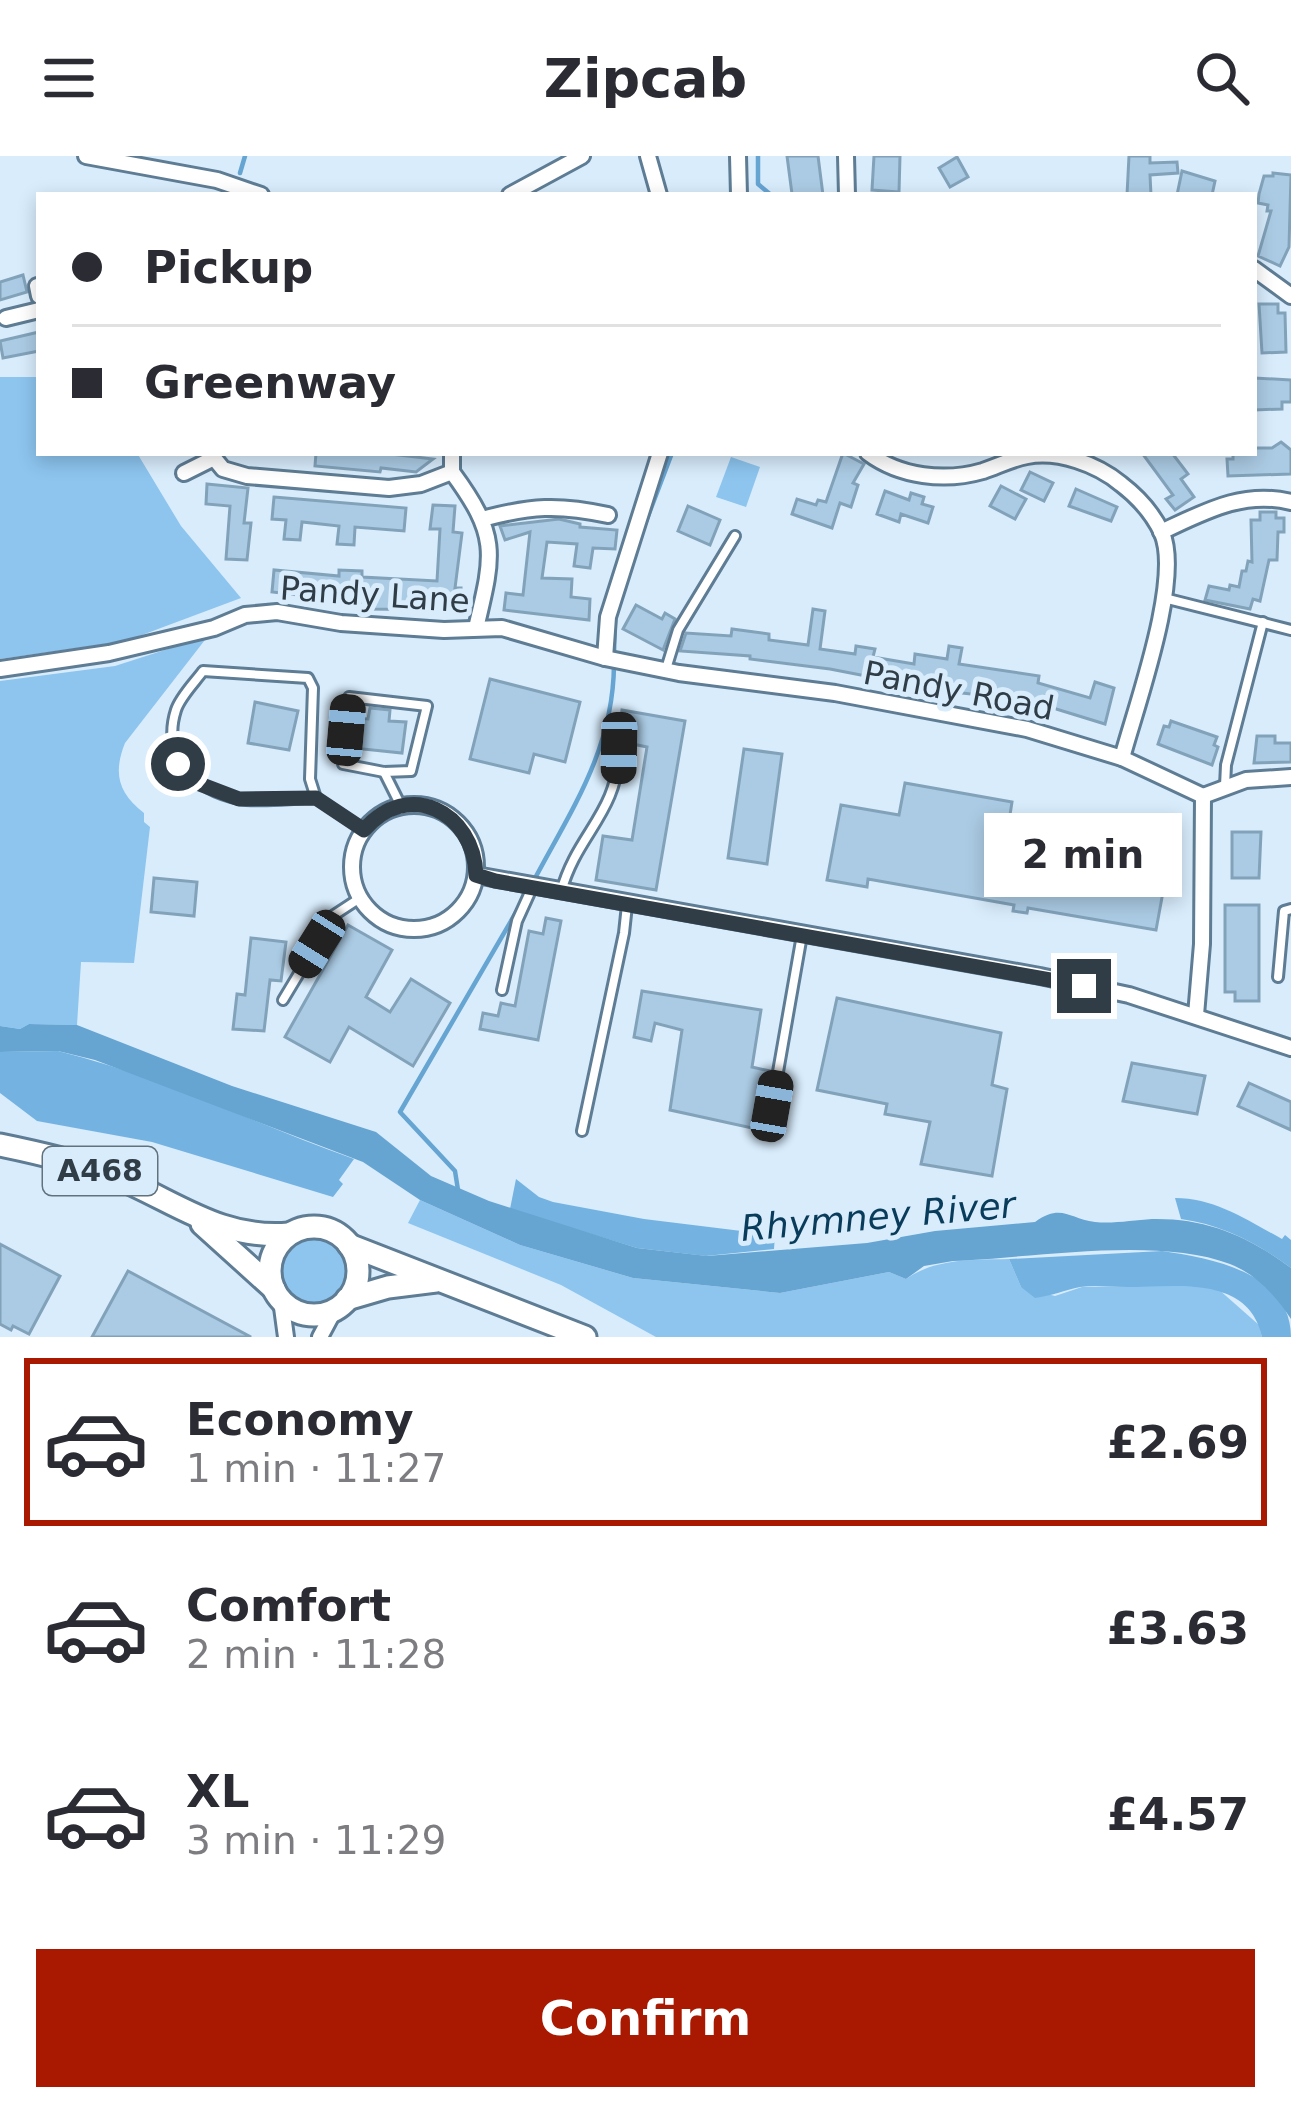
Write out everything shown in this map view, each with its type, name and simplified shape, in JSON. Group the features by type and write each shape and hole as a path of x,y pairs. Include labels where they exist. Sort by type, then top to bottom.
{"main road":[{"name":"A468","path":"0,1145 96,1169 193,1216 247,1235 289,1234"},
{"name":"A468","path":"193,1216 277,1295"},
{"path":"443,1280 388,1287 307,1314 277,1295 270,1265 289,1234 314,1226 585,1337"},
{"path":"341,1304 358,1272 349,1244"}],"street":[{"path":"86,156 217,179 252,192"},
{"path":"516,192 582,156"},
{"path":"648,156 658,192"},
{"path":"738,156 739,192"},
{"path":"846,156 847,192"},
{"path":"1257,271 1289,292"},
{"path":"6,318 36,311"},
{"path":"184,473 211,456 223,469 247,476 389,488 421,484 452,472"},
{"path":"452,456 452,472 482,519 489,553 476,628"},
{"path":"604,658 608,616 659,456"},
{"path":"873,456 900,471 931,476 982,471 1027,456"},
{"path":"1046,456 1100,470 1140,499 1162,532 1168,566 1164,598 1122,758"},
{"path":"1100,470 1107,456"},
{"path":"1162,532 1226,502 1262,498 1291,502"},
{"path":"482,519 529,506 563,506 608,515"},
{"name":"Pandy Lane","path":"0,668 109,653 214,628 245,615 278,612 341,623 502,628 604,658"},
{"name":"Pandy Road","path":"604,658 951,713 1046,734 1122,758 1203,796"},
{"path":"1196,1015 1203,926 1203,796 1225,785 1291,777"},
{"path":"401,806 440,810 469,837 475,855 476,875 460,910 426,928 388,924 372,913 360,898 352,861 364,830 383,813 401,806"},
{"path":"476,875 1040,976 1196,1015 1291,1048"},
{"path":"277,1295 286,1337"},
{"path":"320,1337 341,1304"}],"lane":[{"path":"666,670 678,630 735,536"},
{"path":"1164,598 1291,630"},
{"path":"1225,785 1263,622"},
{"path":"316,798 310,779 314,688 308,678 203,671 176,708 173,736 178,764 197,783 239,799 316,798 364,830"},
{"path":"349,697 428,706 411,771 384,772 343,764 349,697"},
{"path":"561,893 568,867 616,785 619,748"},
{"path":"384,772 401,806"},
{"path":"502,990 518,921 532,888"},
{"path":"283,1000 334,915 360,898"},
{"path":"582,1131 626,904"},
{"path":"1278,977 1280,930 1284,910 1291,909"},
{"path":"772,1106 802,935"}],"shaded area":[{"path":"0,377 36,377 36,456 139,456 181,526 241,598 126,641 0,659"},
{"path":"731,457 760,467 746,507 716,497"},
{"path":"208,636 121,754 123,790 150,827 134,963 81,962 77,1025 0,1026 0,681 115,666"},
{"path":"29,1024 77,1025 232,1086 376,1132 431,1176 489,1201 637,1248 707,1256 867,1243 1035,1222 1059,1213 1102,1222 1191,1222 1226,1231 1291,1268 1291,1319 1265,1287 1239,1268 1167,1251 953,1261 924,1266 906,1279 889,1272 780,1293 633,1278 520,1245 420,1200 363,1162 95,1060 58,1051 0,1052 0,1026 20,1029"},
{"path":"58,1051 170,1087 354,1159 333,1197 152,1142 37,1121 0,1093 0,1052"},
{"path":"516,1179 553,1202 775,1235 774,1249 706,1256 637,1248 510,1209"},
{"path":"1175,1198 1217,1206 1282,1239 1285,1235 1291,1240 1291,1268 1239,1236 1181,1219"},
{"path":"420,1200 520,1245 633,1278 780,1293 889,1272 906,1279 955,1261 1009,1259 1021,1287 1055,1296 1082,1287 1217,1288 1259,1325 1262,1337 656,1337 561,1285 408,1223"},
{"path":"313,1238 337,1248 347,1272 337,1296 313,1306 289,1296 279,1272 289,1248"},
{"path":"1162,1251 1225,1264 1263,1284 1288,1315 1291,1337 1262,1337 1242,1303 1207,1288 1086,1286 1035,1298 1021,1287 1009,1259"}],"building":[{"path":"787,156 818,156 823,192 792,192"},
{"path":"874,156 900,156 899,192 872,190"},
{"path":"1129,156 1150,156 1150,163 1177,162 1178,173 1150,175 1151,192 1127,192"},
{"path":"957,157 968,177 950,187 939,168"},
{"path":"1182,171 1215,181 1213,192 1178,192"},
{"path":"1291,175 1289,247 1280,266 1258,256 1271,211 1258,203 1259,194 1264,176"},
{"path":"23,275 27,292 0,300 0,282"},
{"path":"1259,304 1278,304 1278,313 1285,313 1286,352 1262,353"},
{"path":"36,333 36,352 3,358 0,341"},
{"path":"1257,378 1291,380 1291,402 1282,402 1282,409 1257,410"},
{"path":"1281,442 1291,450 1291,474 1228,476 1227,459 1257,456 1257,448 1272,448"},
{"path":"316,456 433,459 416,472 315,466"},
{"path":"842,456 864,464 853,483 858,485 851,507 840,503 832,528 792,514 797,499 816,505 818,500 826,502"},
{"path":"1144,456 1174,456 1188,474 1181,479 1194,497 1175,510 1166,499 1173,495"},
{"path":"1030,472 1053,483 1044,501 1021,490"},
{"path":"207,484 248,488 247,560 226,559 230,506 206,504"},
{"path":"1001,486 1026,499 1015,519 990,506"},
{"path":"1076,489 1117,507 1111,521 1069,506"},
{"path":"885,491 909,500 911,493 924,497 922,504 933,507 928,523 901,514 899,522 877,514"},
{"path":"274,497 406,508 404,531 355,527 354,545 337,544 339,526 302,522 300,540 284,539 286,520 272,519"},
{"path":"433,505 455,506 453,532 462,533 455,588 461,588 460,610 366,609 366,603 272,592 274,570 339,576 339,570 362,571 362,577 437,581 440,529 430,529"},
{"path":"688,506 720,520 710,545 678,531"},
{"path":"1260,512 1276,512 1276,518 1284,518 1284,532 1278,532 1277,560 1269,560 1260,601 1253,599 1250,609 1205,600 1209,586 1239,587 1242,571 1252,562 1251,520 1260,520"},
{"path":"559,519 580,527 617,530 615,549 593,548 590,568 574,566 577,544 547,542 542,578 572,579 571,597 590,599 589,620 504,610 506,593 523,595 530,532 505,540 500,526"},
{"path":"636,605 662,619 665,613 675,619 663,650 623,629"},
{"path":"813,609 825,611 820,649 855,654 856,646 875,649 873,657 914,664 915,654 947,659 949,646 962,648 959,664 1039,676 1038,683 1090,698 1095,682 1114,688 1105,724 1027,700 943,691 750,656 680,651 686,633 731,636 732,629 808,645"},
{"path":"490,679 580,702 565,762 534,754 529,773 470,759"},
{"path":"255,702 298,711 289,750 248,743"},
{"path":"370,708 390,710 389,721 406,722 402,753 353,748 355,718 368,719"},
{"path":"622,710 685,721 656,890 596,880 603,836 632,840 647,747 618,741"},
{"path":"1171,721 1217,737 1212,765 1158,744 1164,726 1169,727"},
{"path":"1257,736 1275,736 1275,743 1291,743 1291,762 1254,763"},
{"path":"744,749 782,754 767,864 728,858"},
{"path":"905,783 1012,802 1010,815 1172,843 1156,930 1028,908 1027,913 1013,911 1014,905 868,879 867,887 827,880 841,805 899,815"},
{"path":"1232,832 1261,832 1259,878 1232,878"},
{"path":"154,878 197,882 194,916 151,912"},
{"path":"1225,905 1259,905 1259,1001 1235,1001 1235,992 1225,992"},
{"path":"546,918 561,921 538,1040 480,1029 483,1013 498,1016 501,1003 515,1006 529,931 543,934"},
{"path":"348,925 392,950 366,997 390,1012 411,979 450,1003 413,1066 349,1027 330,1062 285,1037"},
{"path":"251,938 286,942 281,981 270,980 264,1031 233,1029 237,994 245,995"},
{"path":"642,991 761,1010 752,1067 770,1071 761,1130 670,1110 682,1030 655,1023 651,1041 634,1037"},
{"path":"837,998 1001,1033 992,1085 1007,1089 992,1176 921,1164 930,1122 885,1114 887,1104 817,1090"},
{"path":"1132,1063 1205,1076 1197,1114 1123,1101"},
{"path":"1249,1083 1291,1102 1291,1130 1238,1106"},
{"path":"0,1244 60,1276 29,1334 0,1324"},
{"path":"128,1271 251,1337 92,1337"}],"waterway":[{"path":"240,173 245,156"},
{"path":"758,156 758,184 767,192"},
{"path":"642,532 671,456"},
{"path":"614,654 615,617"},
{"path":"533,882 598,752 612,696 614,665"},
{"path":"458,1190 455,1171 400,1112 522,902"}],"route":[{"path":"178,764 197,783 239,799 316,798 364,830 383,813 401,806 440,810 469,837 476,875 495,881 1084,986"}],"water label":[{"name":"Rhymney River","path":"878,1216"}]}
